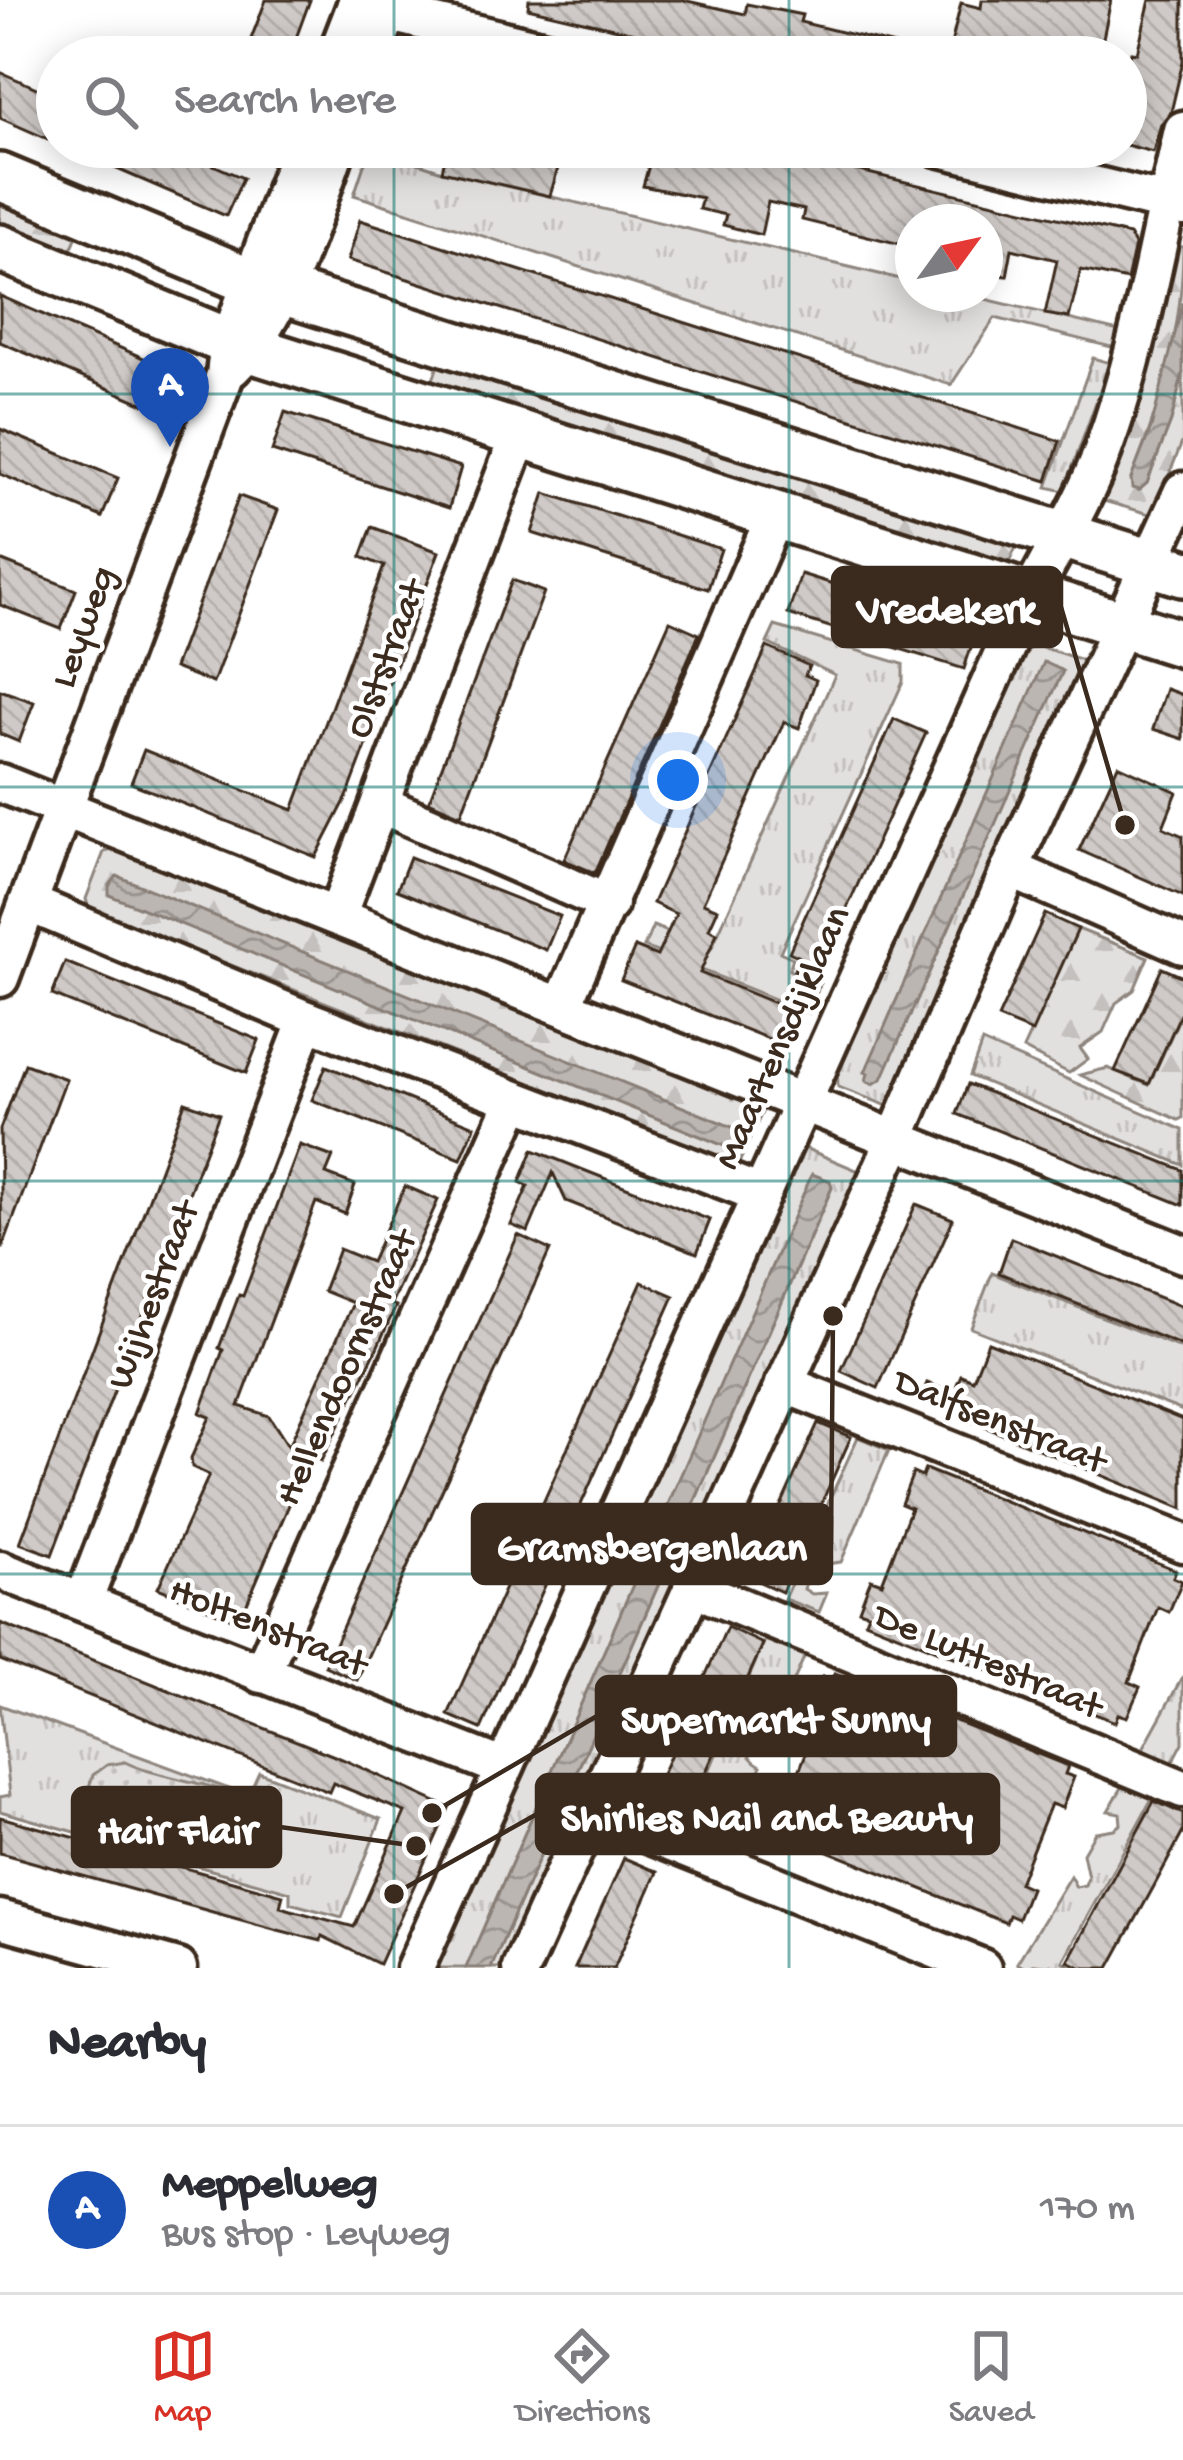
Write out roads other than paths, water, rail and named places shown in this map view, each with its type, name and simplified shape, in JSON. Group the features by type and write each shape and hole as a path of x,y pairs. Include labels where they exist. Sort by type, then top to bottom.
{"main road":[{"path":"0,177 265,286 1167,568"},
{"path":"0,248 235,355 520,434 1183,644"}],"street":[{"path":"351,36 374,4"},
{"path":"373,36 374,4"},
{"path":"374,4 495,36"},
{"name":"Maartensdijklaan","path":"415,1968 1030,595 1078,510 1103,451 1174,205 1183,130"},
{"name":"Leyweg","path":"265,286 296,168"},
{"name":"Leyweg","path":"0,978 235,355 326,168"},
{"path":"1023,168 1174,205"},
{"name":"Olststraat","path":"337,916 520,434"},
{"path":"521,1968 896,1140 1010,869 1123,625 1167,568 1183,491"},
{"path":"562,1006 776,514"},
{"path":"0,783 1183,1255"},
{"path":"380,804 610,904"},
{"path":"1010,869 1183,945"},
{"path":"28,903 308,1020 761,1194"},
{"name":"Wijhestraat","path":"82,1602 308,1020"},
{"name":"Hellendoornstraat","path":"261,1674 515,1100"},
{"name":"Dalfsenstraat","path":"784,1384 1183,1543"},
{"name":"Holtenstraat","path":"0,1570 502,1767"},
{"name":"De Luttestraat","path":"692,1587 1183,1789"},
{"path":"591,1811 982,1968"},
{"path":"0,1919 178,1968"}],"water":[{"path":"1183,302 1183,372 1171,421 1147,483 1139,490 1132,488 1131,479 1151,428"},
{"path":"1044,662 1063,671 882,1079 873,1084 866,1081 865,1072"},
{"path":"117,876 737,1129 734,1146 109,895"},
{"path":"812,1174 830,1181 832,1187 491,1968 466,1968"}],"place":[{"name":"Meppelweg","path":"170,447"},
{"name":"Vredekerk","path":"1125,825"},
{"name":"Gramsbergenlaan","path":"833,1316"},
{"name":"Supermarkt Sunny","path":"432,1813"},
{"name":"Hair Flair","path":"416,1846"},
{"name":"Shirlies Nail and Beauty","path":"394,1894"}]}
